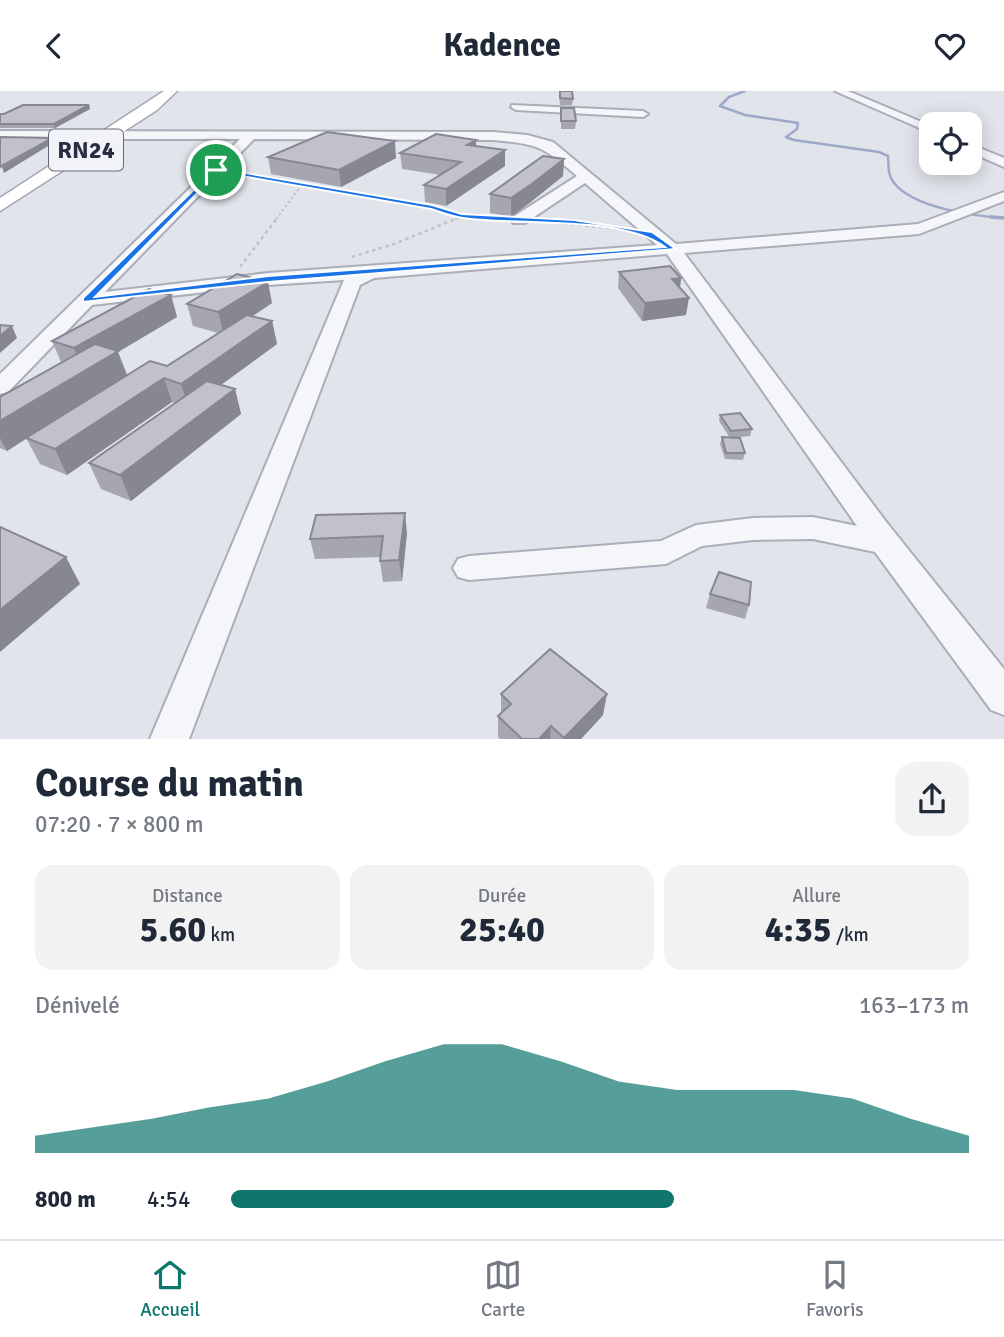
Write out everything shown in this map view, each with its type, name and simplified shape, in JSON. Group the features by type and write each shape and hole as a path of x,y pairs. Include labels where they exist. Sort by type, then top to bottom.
{"main road":[{"name":"RN24","path":"0,194 102,135 159,91"},
{"name":"RN24","path":"0,206 171,91"}],"street":[{"path":"840,91 919,126"},
{"path":"493,136 512,112 643,114"},
{"path":"0,135 493,136 527,139 549,145 662,242 885,543 1004,698"},
{"path":"0,387 249,137"},
{"path":"982,153 1004,163"},
{"path":"519,220 584,177"},
{"path":"87,300 662,242 919,229 954,218 968,209 1004,196"},
{"path":"169,739 352,282 370,273"},
{"path":"469,568 666,552 696,536 752,529 813,528 885,543"}],"path":[{"path":"216,170 432,207 462,216 574,223 662,242"},
{"path":"205,287 244,265 302,185"},
{"path":"347,258 397,243 462,216"}],"building":[{"path":"560,91 572,91 573,99 560,98"},
{"path":"23,105 89,105 54,124 0,124 0,114"},
{"path":"561,108 574,108 576,121 561,121"},
{"path":"327,132 395,141 339,170 268,157"},
{"path":"436,134 476,140 467,145 505,150 446,189 424,185 461,162 400,153"},
{"path":"0,137 52,138 0,167"},
{"path":"543,156 564,159 511,198 490,194"},
{"path":"670,266 681,278 672,279 689,298 645,303 619,272"},
{"path":"237,274 268,282 218,312 187,304"},
{"path":"149,289 171,295 74,348 52,341"},
{"path":"247,315 272,321 181,384 164,378 55,449 26,438 150,361 167,366"},
{"path":"0,325 12,326 0,336"},
{"path":"95,344 118,351 0,421 0,397"},
{"path":"207,381 235,389 120,475 89,463"},
{"path":"740,413 752,429 731,431 720,415"},
{"path":"722,437 740,438 745,453 726,453"},
{"path":"405,513 399,560 380,561 383,536 310,539 316,515"},
{"path":"0,527 66,557 0,610"},
{"path":"719,572 751,582 749,605 710,594"},
{"path":"550,649 607,694 564,738 551,726 539,739 522,739 498,716 511,704 501,694"}],"waterway":[{"path":"745,91 729,97 720,106 745,115 798,123 797,129 786,137 794,140 879,152 888,156 889,173 894,183 915,199 961,213 1004,218 991,217"}],"route":[{"path":"216,170 432,207 462,216 574,223 652,234 672,249 268,279 87,300 216,170"}]}
